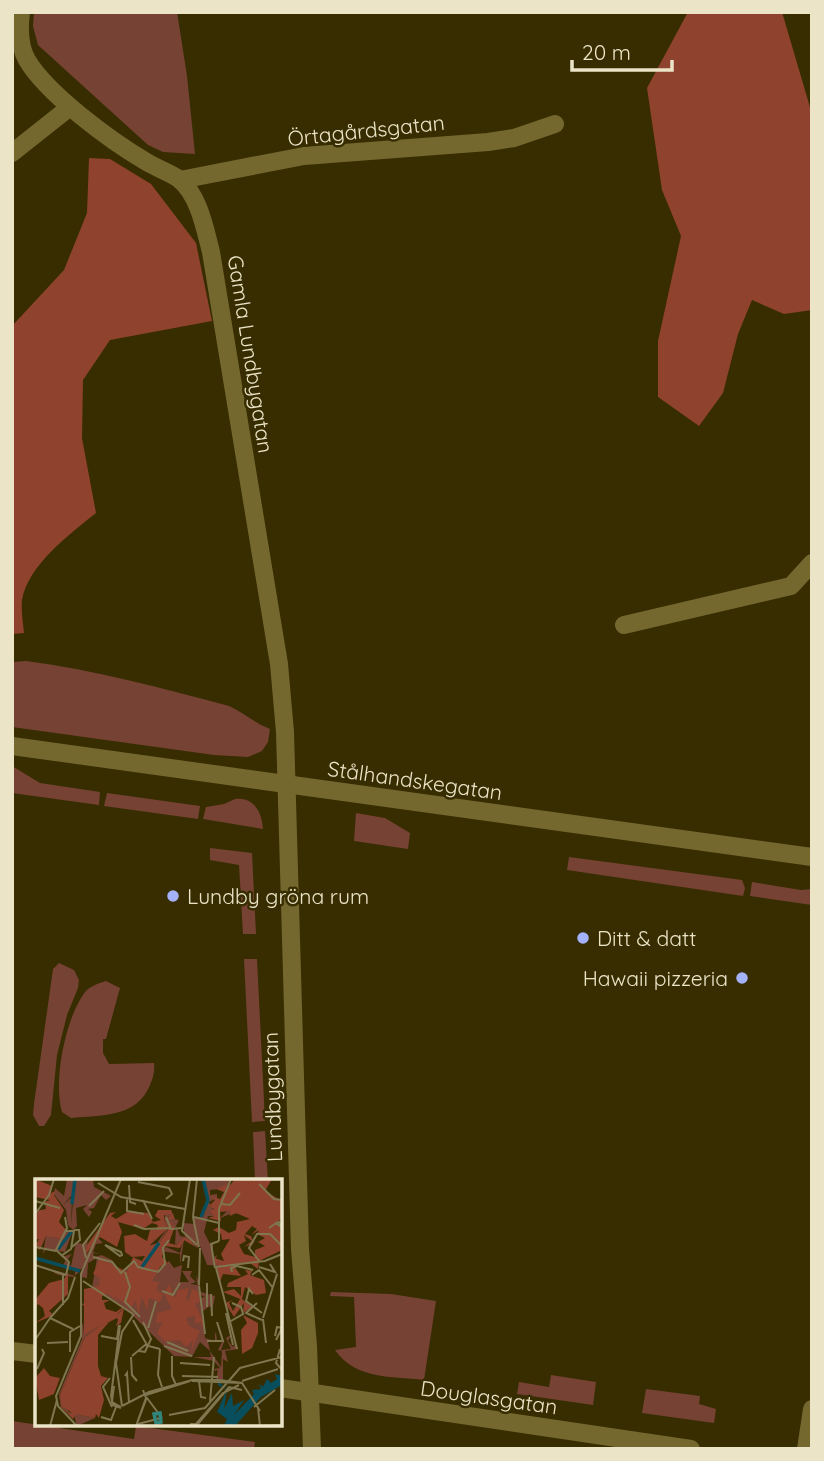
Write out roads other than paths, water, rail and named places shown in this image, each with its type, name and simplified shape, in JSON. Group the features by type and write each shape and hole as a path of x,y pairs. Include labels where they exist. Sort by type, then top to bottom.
{"street":[{"path":"21,12 20,29 26,59 70,107 144,161 180,180"},
{"path":"12,153 70,107"},
{"name":"Örtagårdsgatan","path":"180,180 304,156 488,142 514,138 555,124"},
{"name":"Gamla Lundbygatan","path":"180,180 203,220 211,252 279,664 288,785"},
{"path":"624,625 791,586 812,564"},
{"name":"Stålhandskegatan","path":"12,746 812,858"},
{"name":"Lundbygatan","path":"288,785 287,843 299,1222 312,1449"},
{"path":"12,1351 35,1354"},
{"name":"Douglasgatan","path":"282,1388 691,1449"},
{"path":"806,1449 812,1409"}],"place":[{"name":"Lundby gröna rum","path":"173,896"},
{"name":"Ditt & datt","path":"583,938"},
{"name":"Hawaii pizzeria","path":"742,978"}]}
